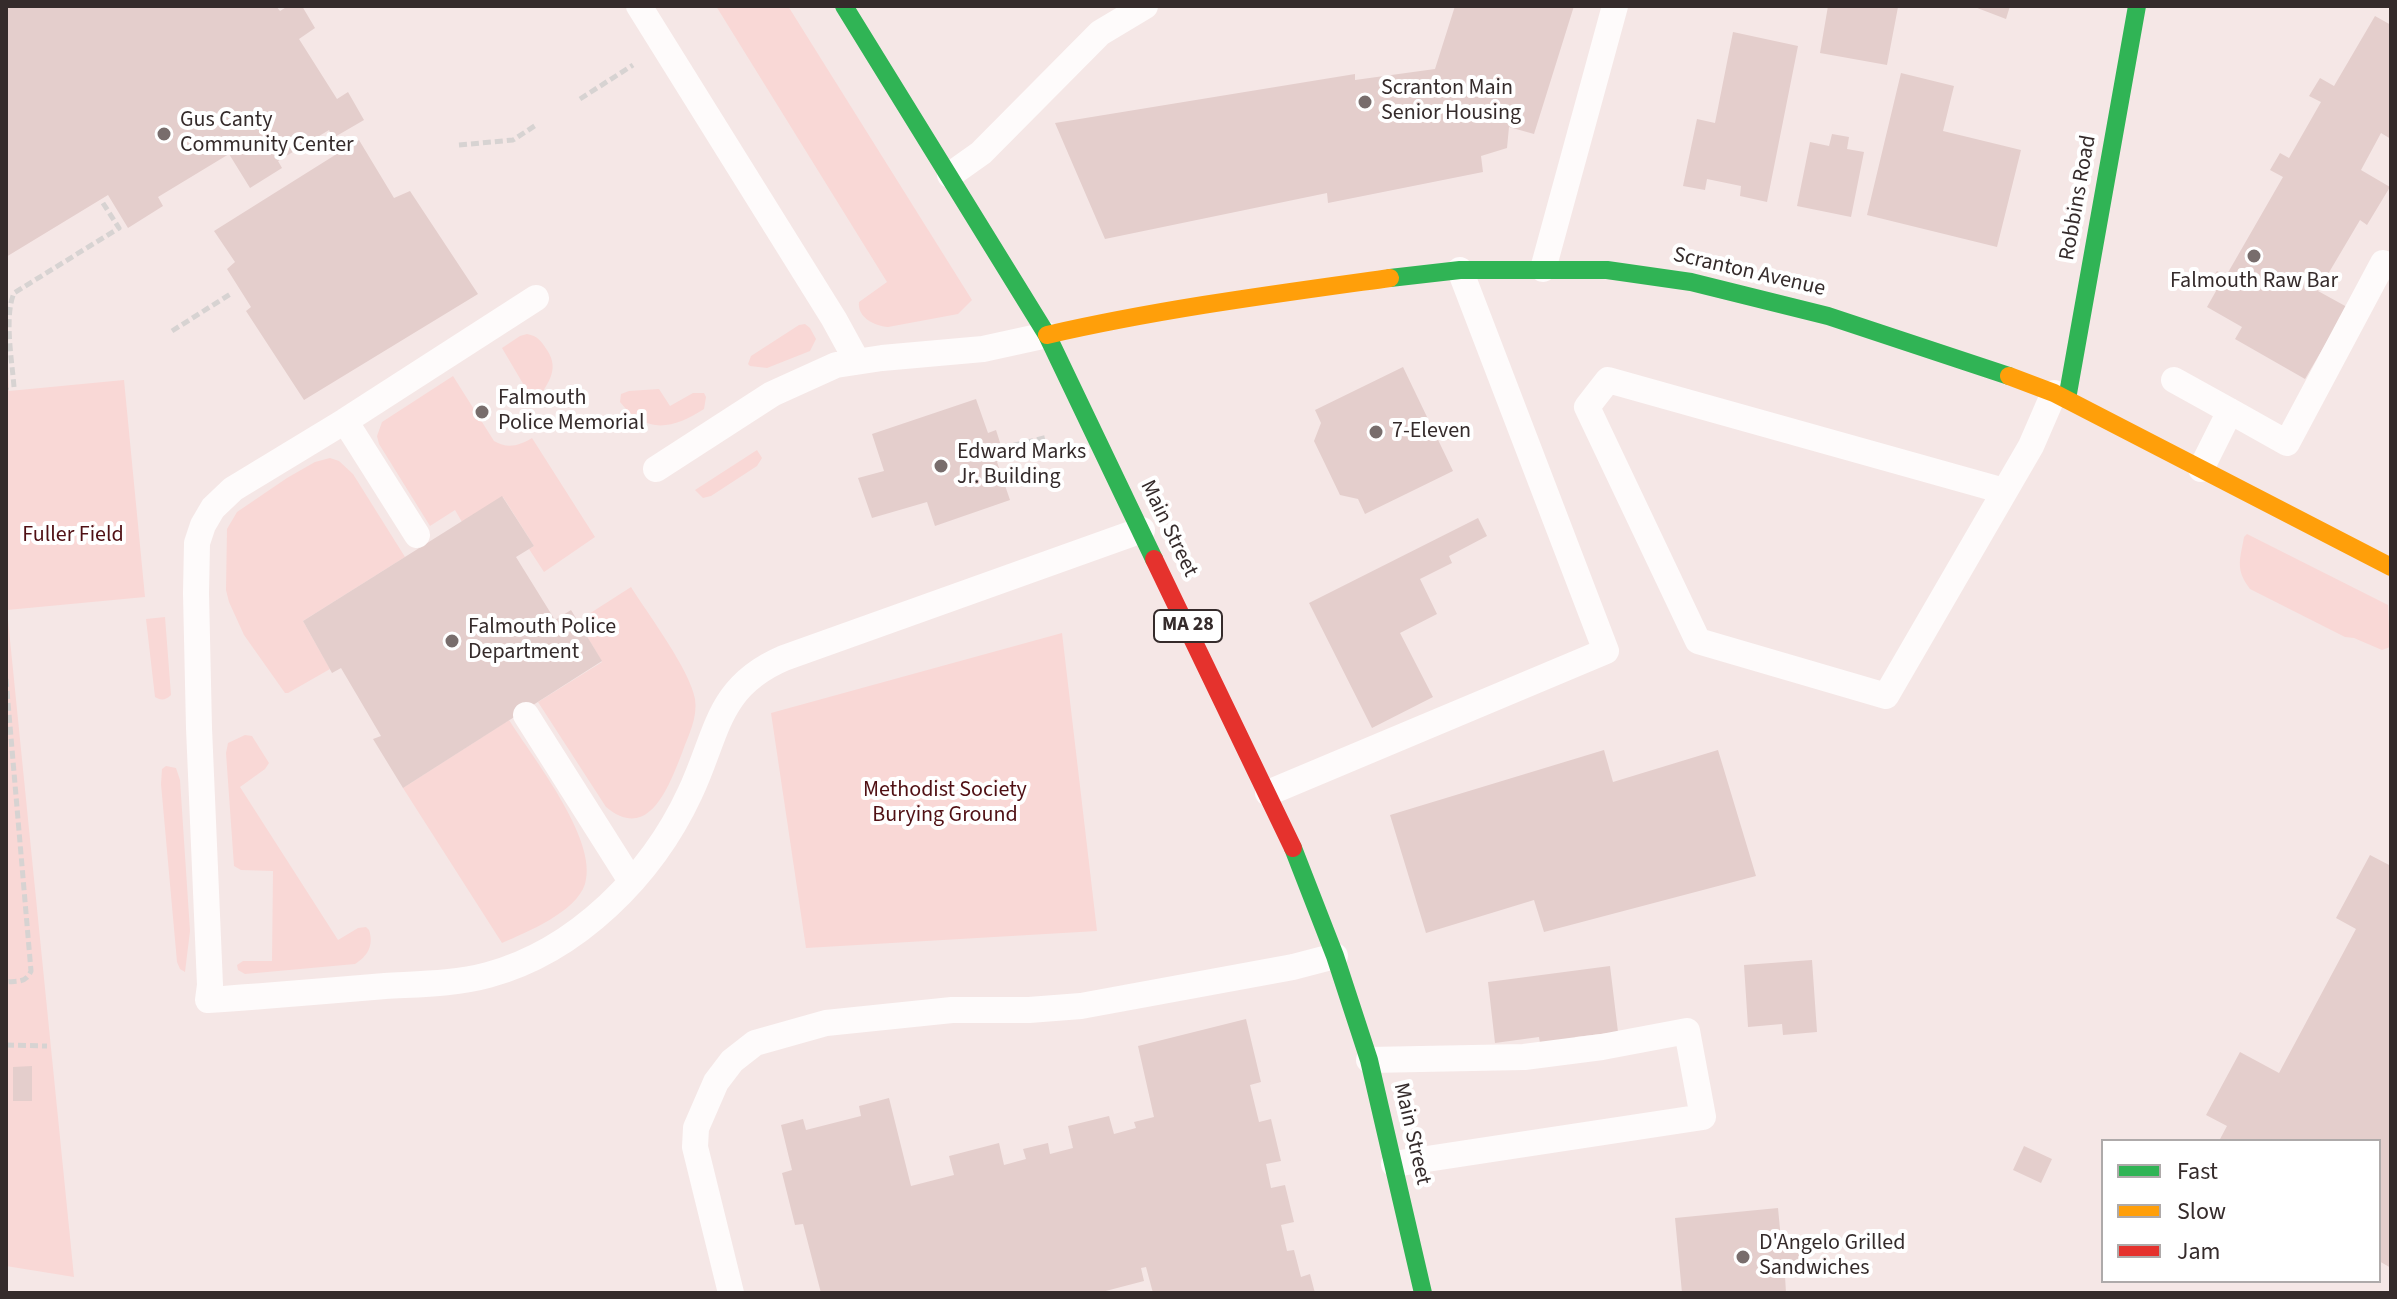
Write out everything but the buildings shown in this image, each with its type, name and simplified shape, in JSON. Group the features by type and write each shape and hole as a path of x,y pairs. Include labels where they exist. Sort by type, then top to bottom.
{"street":[{"name":"Main Street","path":"844,6 1047,335 1300,863 1369,1060 1423,1293"},
{"name":"Robbins Road","path":"2060,396 2137,6"},
{"name":"Scranton Avenue","path":"1047,335 1099,323 1255,297 1460,270 1607,270 1691,282 1781,303 1938,351 2060,396 2391,567"}],"lane":[{"path":"639,6 857,361"},
{"path":"950,175 981,153 1100,33 1145,6"},
{"path":"1543,269 1615,6"},
{"path":"2174,380 2287,443 2383,263"},
{"path":"1268,793 1606,651 1460,270"},
{"path":"536,298 233,489 213,508 203,525 197,543 196,593 210,985 208,1000 464,980 488,975 535,956 580,929 651,858 691,791 725,708 756,672 784,658 1142,530"},
{"path":"656,469 772,394 836,365 983,349 1047,335"},
{"path":"2004,491 1608,380 1587,407 1698,641 1886,696 2060,396"},
{"path":"2201,469 2230,411"},
{"path":"345,421 417,535"},
{"path":"526,715 631,881"},
{"path":"731,1293 695,1147 696,1128 716,1082 732,1061 755,1043 826,1023 952,1010 1055,1009 1094,1004 1281,970 1335,956"},
{"path":"1369,1060 1524,1057 1602,1047 1687,1031 1703,1117 1394,1164"}],"path":[{"path":"580,99 642,59"},
{"path":"459,145 513,140 536,125"},
{"path":"9,387 10,301 14,293 119,228 101,200"},
{"path":"172,331 232,293"},
{"path":"1002,448 1052,436"},
{"path":"6,679 31,971 24,981 6,982"},
{"path":"6,1045 47,1046"}],"green space":[{"path":"716,6 788,6 972,300 958,314 888,327 872,323 864,316 859,302 887,282"},
{"name":"Fuller Field","path":"6,323 9,391 124,380 145,597 7,610 74,1277 6,1266"},
{"path":"805,324 816,339 810,351 767,368 748,364 751,356"},
{"path":"527,334 541,342 553,365 550,378 535,404 502,348"},
{"path":"453,376 494,441 513,446 532,438 595,537 544,572 529,549 534,546 503,497 462,522 455,510 430,526 379,444 377,436 382,422"},
{"path":"659,389 670,406 693,393 704,393 704,409 681,421 660,425 640,420 620,402 621,394 629,391"},
{"path":"757,450 762,458 757,466 711,496 703,498 695,490"},
{"path":"330,458 339,461 353,474 405,557 303,621 330,669 285,693 244,635 229,602 226,590 227,529 237,512 287,478 315,462"},
{"path":"2247,534 2388,605 2390,647 2382,650 2345,637 2250,589 2242,576 2240,564"},
{"path":"631,587 685,673 696,706 690,733 664,794 646,814 634,818 621,816 606,807 538,702 602,662 578,621"},
{"path":"165,617 171,695 161,699 155,697 146,619"},
{"name":"Methodist Society Burying Ground","path":"1062,633 1097,931 806,948 771,713"},
{"path":"509,720 561,799 582,845 587,866 585,884 572,903 550,920 502,943 403,788"},
{"path":"245,735 252,736 269,763 240,787 338,940 358,928 366,927 369,930 369,950 355,964 245,974 238,970 237,965 243,961 272,961 273,871 241,870 234,866 226,753 228,743"},
{"path":"166,766 176,768 180,780 190,931 185,972 177,962 161,784 162,769"}],"traffic: fast":[{"path":"844,6 1047,335 1154,559"},
{"path":"2067,399 2137,6"},
{"path":"1390,278 1460,270 1607,270 1691,282 1828,316 2009,376"},
{"path":"1293,848 1335,956 1369,1060 1423,1293"}],"traffic: slow":[{"path":"1047,335 1175,310 1390,278"},
{"path":"2009,376 2054,393 2391,567"}],"traffic: jam":[{"path":"1154,559 1293,848"}],"place":[{"name":"Scranton Main Senior Housing","path":"1365,102"},
{"name":"Gus Canty Community Center","path":"164,134"},
{"name":"Falmouth Raw Bar","path":"2254,256"},
{"name":"Falmouth Police Memorial","path":"482,412"},
{"name":"7-Eleven","path":"1376,432"},
{"name":"Edward Marks Jr. Building","path":"941,466"},
{"name":"Falmouth Police Department","path":"452,641"},
{"name":"D'Angelo Grilled Sandwiches","path":"1743,1257"}]}
